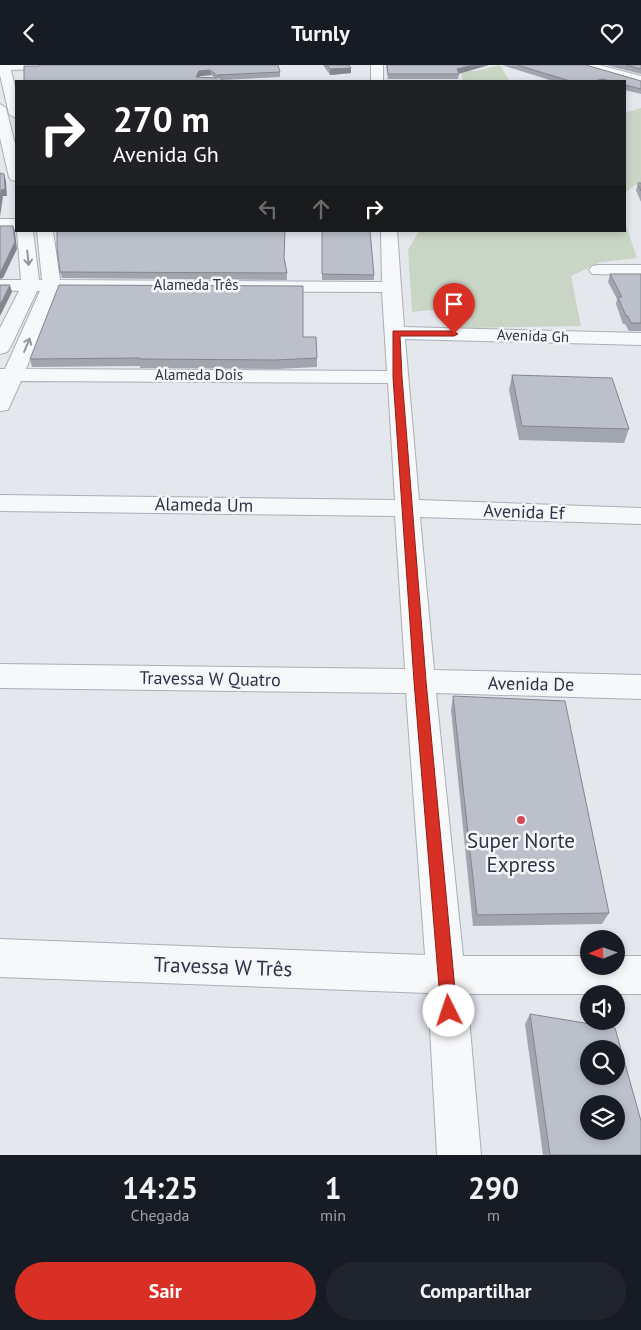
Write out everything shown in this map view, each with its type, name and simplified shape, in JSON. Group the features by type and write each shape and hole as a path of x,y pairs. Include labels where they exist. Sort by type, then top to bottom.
{"street":[{"path":"15,111 3,67 40,65"},
{"path":"377,65 377,80"},
{"path":"586,65 641,80"},
{"path":"614,73 641,65"},
{"path":"0,108 7,126 10,170"},
{"path":"0,224 15,224"},
{"path":"0,348 31,285 25,232"},
{"path":"0,405 7,375 52,284 45,232"},
{"path":"389,232 397,377 420,681 446,975 459,1155"},
{"path":"598,270 641,270"},
{"name":"Alameda Três","path":"0,285 391,287"},
{"name":"Avenida Gh","path":"396,333 641,339"},
{"name":"Alameda Dois","path":"7,375 397,377"},
{"name":"Alameda Um","path":"0,503 408,508"},
{"name":"Avenida Ef","path":"408,508 641,517"},
{"name":"Travessa W Quatro","path":"0,677 420,681"},
{"name":"Avenida De","path":"420,681 641,687"},
{"name":"Travessa W Três","path":"0,958 446,975 641,975"}],"green space":[{"path":"500,65 509,80 463,80 461,71 476,71"},
{"path":"641,108 641,185 635,185 626,192 626,113"},
{"path":"626,225 637,258 601,262 571,276 581,326 462,328 454,308 412,312 408,250 418,232 626,232"}],"building":[{"path":"278,65 280,72 218,75 222,80 24,80 24,66","holes":["210,70 218,76 217,78 196,77 199,71"]},
{"path":"327,65 349,65 351,68 330,69"},
{"path":"387,65 473,65 457,69 459,74 388,74"},
{"path":"517,65 586,65 641,81 641,89 626,85 626,80 567,80"},
{"path":"626,65 641,65 641,69"},
{"path":"0,173 4,174 5,189 1,190 0,196"},
{"path":"0,226 13,226 15,242 0,272"},
{"path":"57,232 285,232 284,258 287,273 60,272"},
{"path":"322,232 370,232 374,275 322,274"},
{"path":"610,274 641,274 641,323 631,323 628,316 626,316 618,297 622,297"},
{"path":"0,285 10,285 0,305"},
{"path":"59,285 303,286 303,337 316,337 317,358 275,360 30,359"},
{"path":"512,375 612,378 629,429 522,426"},
{"name":"Super Norte Express","path":"453,696 565,701 609,913 477,915"},
{"path":"530,1014 580,1022 580,1030 616,1030 618,1040 580,1040 580,1085 625,1085 625,1064 641,1121 641,1155 550,1155"}],"place":[{"name":"Super Norte Express","path":"521,820"}],"route":[{"path":"449,1011 420,681 397,377 396,333 454,334"}]}
